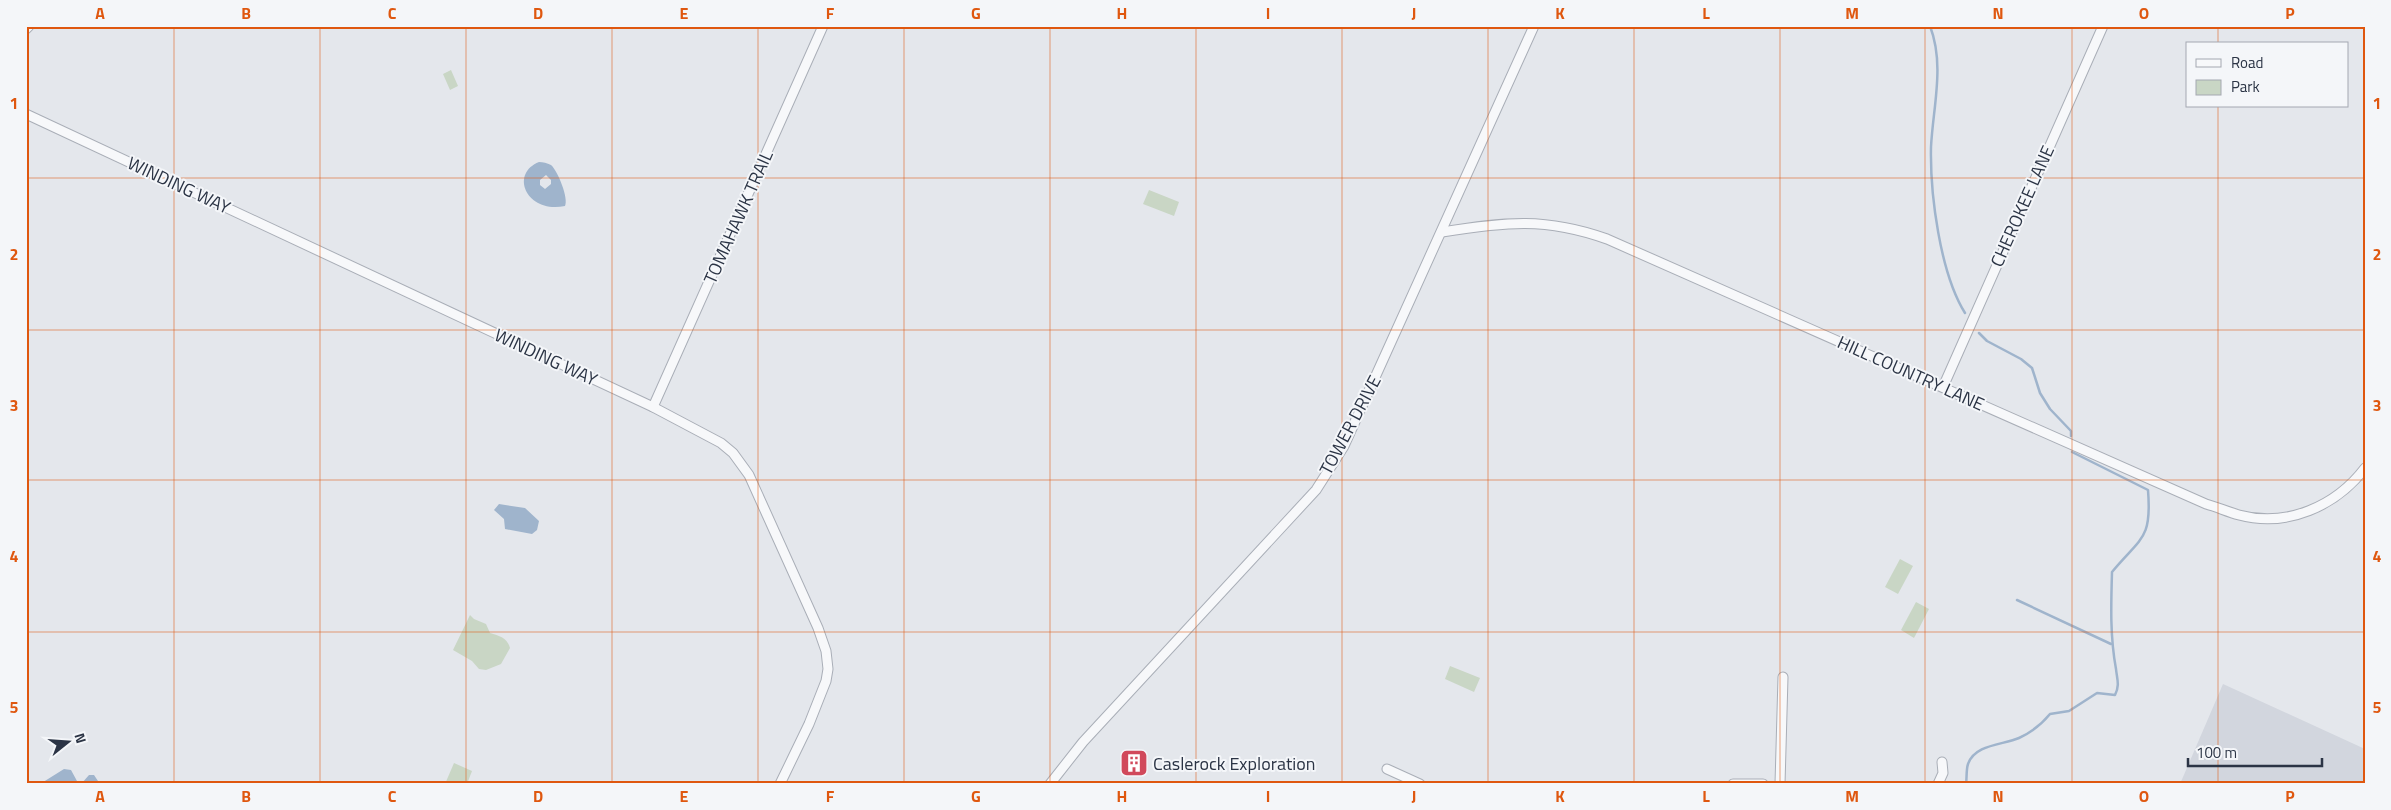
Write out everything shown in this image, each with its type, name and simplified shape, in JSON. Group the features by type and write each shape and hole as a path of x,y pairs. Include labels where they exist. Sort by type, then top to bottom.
{"street":[{"path":"26,29 29,26"},
{"name":"TOMAHAWK TRAIL","path":"653,407 823,26"},
{"name":"TOWER DRIVE","path":"1050,784 1083,742 1316,490 1344,446 1534,26"},
{"name":"CHEROKEE LANE","path":"1943,387 2103,26"},
{"name":"WINDING WAY","path":"26,114 653,407 704,433 733,453 749,475 821,635 826,651 828,669 826,680 809,724 780,784"},
{"name":"HILL COUNTRY LANE","path":"1442,232 1518,222 1554,225 1585,231 1641,252 2206,504 2240,515 2285,518 2319,507 2347,488 2365,468"},
{"path":"1780,784 1783,677"},
{"path":"1938,784 1943,774 1942,762"},
{"path":"1387,769 1420,784"},
{"path":"1734,784 1763,784"}],"shaded area":[{"path":"2223,684 2365,749 2365,784 2180,784"}],"green space":[{"path":"451,70 458,86 450,90 443,74"},
{"path":"1149,190 1179,202 1174,216 1143,204"},
{"path":"1900,559 1913,566 1898,594 1885,587"},
{"path":"1916,602 1929,609 1914,638 1901,630"},
{"path":"470,615 474,619 486,624 490,633 507,641 510,648 501,664 486,670 479,669 472,661 453,650"},
{"path":"1450,666 1480,678 1474,692 1445,679"},
{"path":"454,763 472,771 467,784 445,784"}],"water":[{"path":"539,162 551,165 554,168 562,185 566,202 565,206 552,207 532,199 526,191 524,183 525,175 530,168","holes":["546,175 551,180 551,184 545,189 540,185 540,180"]},
{"path":"499,504 525,508 539,521 537,530 532,534 505,529 504,519 494,510"},
{"path":"64,769 71,770 77,781 82,783 89,775 94,775 100,784 40,784"}],"waterway":[{"path":"1930,26 1937,56 1937,86 1931,147 1932,187 1943,255 1956,296 1965,313"},
{"path":"1979,333 1987,341 2021,359 2032,368 2040,393 2050,409 2071,431 2071,436"},
{"path":"1966,784 1968,764 1977,752 2024,736 2036,728 2050,714 2069,711 2097,693 2115,695 2117,691 2118,682 2111,621 2112,572 2137,544 2146,529 2149,506 2148,490 2072,452"},
{"path":"2017,600 2111,644"}],"place":[{"name":"Caslerock Exploration","path":"1134,763"}]}
